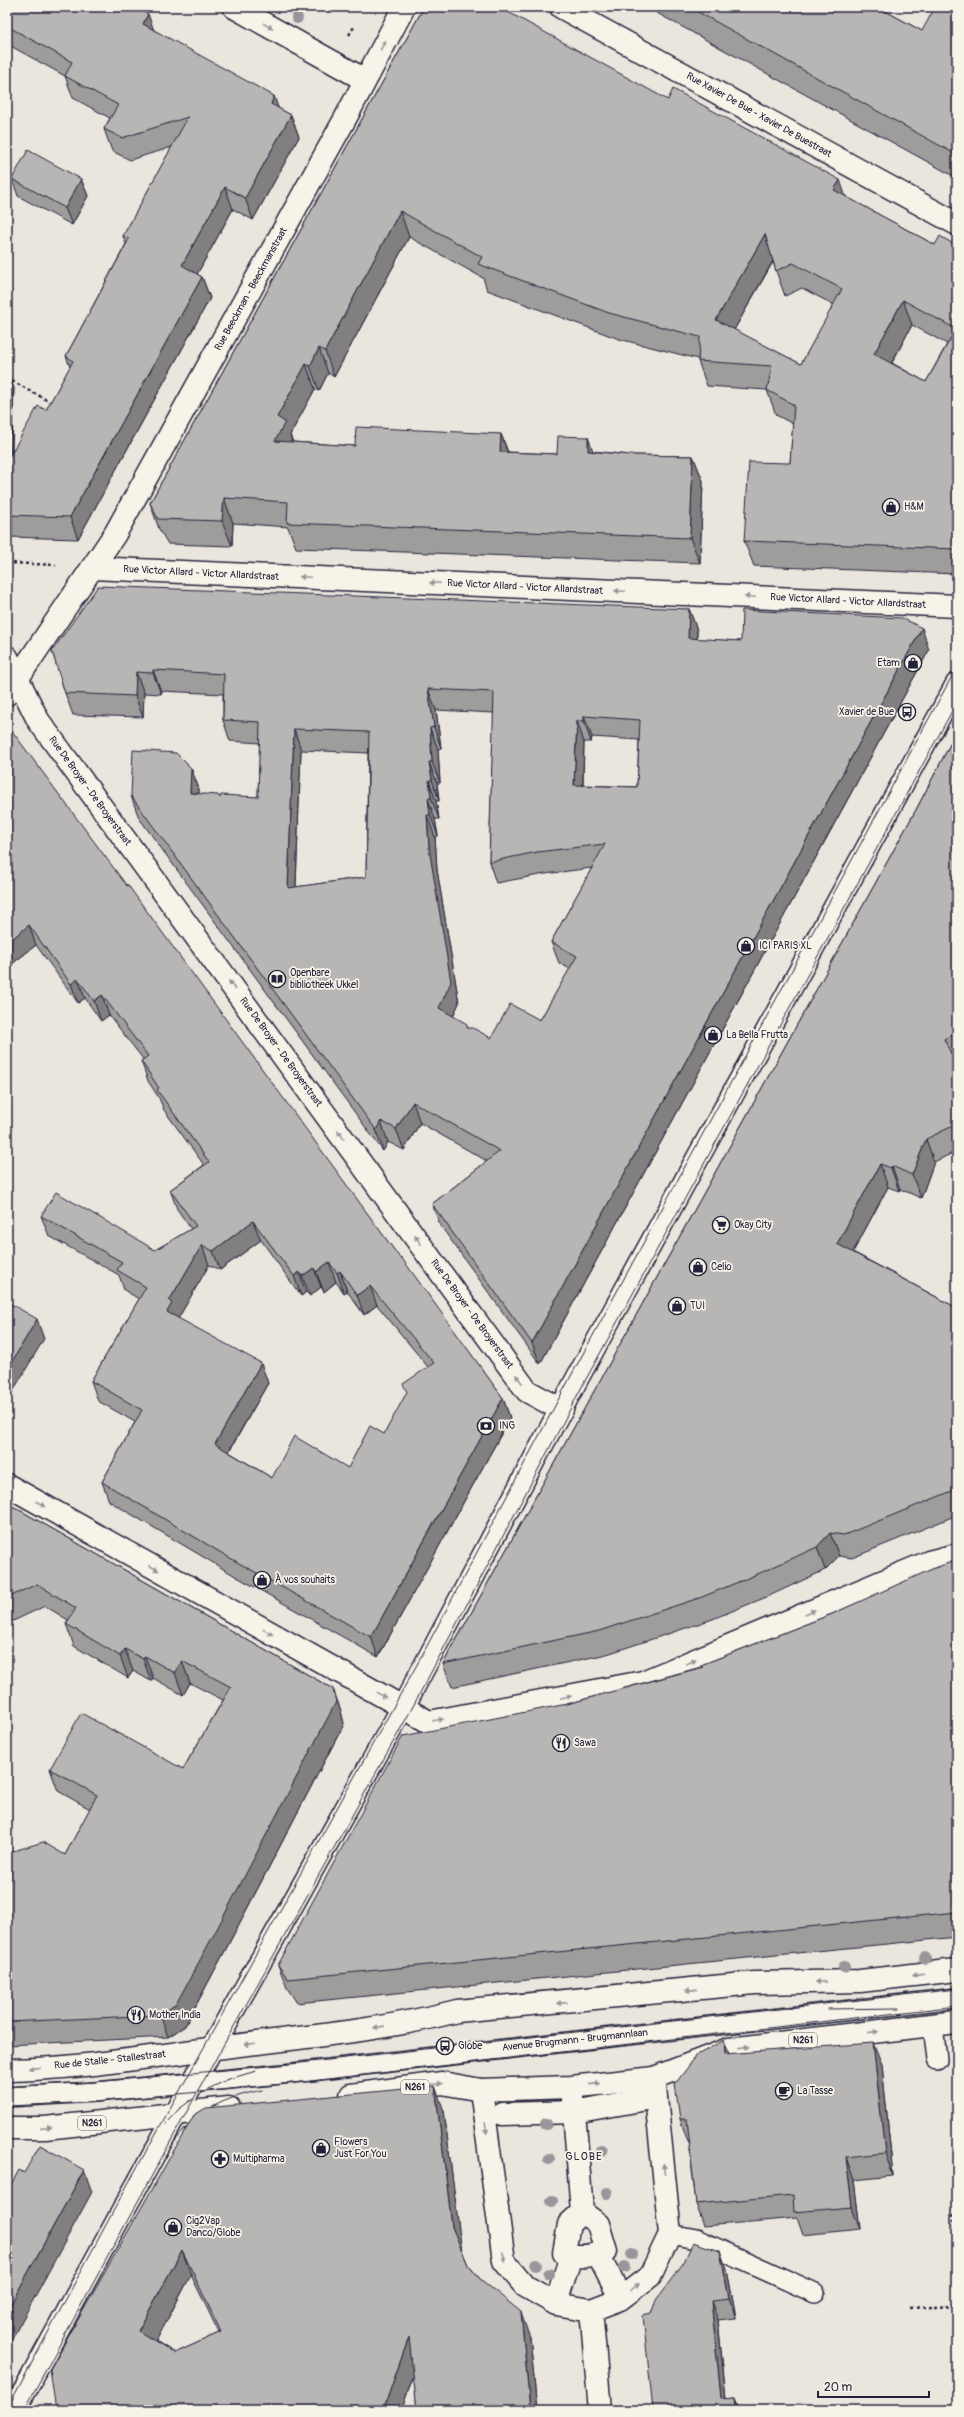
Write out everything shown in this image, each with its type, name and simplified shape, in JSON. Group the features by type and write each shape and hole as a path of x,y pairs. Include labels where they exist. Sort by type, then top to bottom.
{"street":[{"path":"234,7 366,80"},
{"name":"Rue Beeckman - Beeckmanstraat","path":"12,687 118,527 366,80 404,7"},
{"name":"Rue Xavier De Bue - Xavier De Buestraat","path":"560,7 957,224"},
{"name":"Rue Victor Allard - Victor Allardstraat","path":"92,568 957,606"},
{"path":"7,657 12,687"},
{"path":"14,2410 212,2048 403,1707 562,1410 957,684"},
{"name":"Rue De Broyer - De Broyerstraat","path":"12,687 38,720 528,1391 562,1410"},
{"path":"7,1485 429,1722 643,1682 929,1562 957,1555"},
{"path":"212,2048 418,2021 457,2011 755,1983 860,1981 957,1970"},
{"name":"N261","path":"328,2098 442,2083 481,2090 571,2087 654,2078 729,2049 957,2022"},
{"name":"Rue de Stalle - Stallestraat","path":"7,2070 94,2063 212,2048"},
{"path":"481,2090 504,2261 525,2286 556,2304 591,2310 620,2299 650,2276 670,2234 654,2078"},
{"path":"502,2114 641,2100"},
{"name":"N261","path":"7,2128 45,2128 251,2106"},
{"path":"574,2106 582,2212 598,2224 606,2251 598,2254 571,2256 564,2253 569,2224 582,2212"},
{"path":"598,2254 615,2287"},
{"path":"559,2292 571,2256"},
{"path":"591,2310 600,2410"}],"lane":[{"name":"Avenue Brugmann - Brugmannlaan","path":"194,2083 957,1998"},
{"path":"933,2025 937,2060"},
{"path":"7,2097 95,2092 194,2083"},
{"path":"670,2234 696,2239 814,2293"}],"path":[{"path":"7,378 54,404"},
{"path":"7,563 92,568"},
{"path":"957,2216 954,2213 957,2244"},
{"path":"910,2308 957,2306"}],"building":[{"path":"7,7 135,7 148,14 143,24 274,96 271,104 291,115 245,198 225,187 182,265 202,277 70,517 7,515 7,461 38,406 46,410 73,361 66,356 129,239 123,236 188,117 122,138 104,129 118,105 65,76 72,62 7,26"},
{"path":"424,7 499,7 668,100 673,89 840,180 834,190 935,245 940,236 957,246 957,549 744,541 749,462 790,463 794,405 767,390 772,366 698,361 700,337 609,313 478,264 482,257 400,211 325,351 319,348 310,366 306,364 277,417 285,422 275,441 355,446 356,427 501,434 500,452 557,454 558,436 588,437 588,451 630,455 693,456 690,538 287,523 288,502 224,498 222,521 158,519 150,503","holes":["765,234 776,271 793,263 842,289 801,364 716,320","903,300 956,329 926,382 874,354"]},
{"path":"689,7 878,7 922,31 935,7 957,7 957,155"},
{"path":"28,150 81,179 65,208 12,179"},
{"path":"98,586 689,609 688,638 741,641 742,610 902,618 922,628 532,1343 432,1204 500,1151 413,1102 396,1129 381,1121 376,1130 131,796 133,750 176,753 191,768 190,793 218,795 220,798 221,795 258,797 260,722 223,720 224,674 153,670 153,673 136,672 135,696 65,693 52,651","holes":["428,689 494,692 489,862 537,852 605,844 551,942 577,956 540,1020 510,1004 491,1038 473,1028 467,1028 467,1024 439,1008 451,982 429,848 427,815 430,815 428,798 431,798 429,780 432,780 429,762 432,762 430,728 434,727","584,716 640,720 637,787 574,785 577,721 584,721","294,729 369,732 366,877 288,888"]},
{"path":"7,731 12,731 127,886 127,884 503,1398 371,1637 230,1558 102,1482 142,1410 91,1381 146,1287 117,1270 122,1262 41,1216 56,1192 155,1250 196,1226 170,1190 209,1162 157,1090 159,1088 141,1061 148,1056 102,995 94,1001 78,979 71,984 29,925 7,943","holes":["253,1221 294,1276 299,1272 302,1276 314,1268 316,1272 329,1262 337,1273 340,1271 357,1295 370,1286 434,1363 403,1384 407,1392 384,1434 370,1426 348,1468 294,1436 272,1478 215,1444 261,1363 167,1312 172,1303 169,1301 202,1245 213,1251"]},
{"path":"957,731 957,1032 944,1039 957,1066 957,1124 926,1139 912,1175 892,1166 891,1168 880,1164 837,1244 957,1308 957,1489 844,1535 830,1533 817,1547 702,1597 599,1631 443,1664 917,808"},
{"path":"11,1304 37,1319 7,1370 7,1310"},
{"path":"7,1503 333,1689 336,1702 219,1925 176,2004 160,2015 7,2022 7,1853 43,1842 65,1855 97,1795 50,1769 81,1713 183,1769 231,1687 182,1661 175,1673 145,1656 143,1659 125,1649 120,1656 66,1624 76,1608 37,1584 7,1598"},
{"path":"957,1560 957,1912 288,1979 278,1965 403,1736 567,1704 703,1667 701,1665 832,1614 932,1569"},
{"path":"724,2040 725,2054 873,2043 885,2153 846,2157 852,2207 794,2212 793,2195 696,2204 687,2119 680,2119 675,2084 697,2055"},
{"path":"435,2086 452,2227 468,2265 479,2278 521,2312 530,2410 417,2410 409,2337 383,2410 56,2410 50,2369 194,2115 206,2108","holes":["182,2250 221,2332 175,2353 138,2331"]},
{"path":"40,2145 84,2170 7,2311 7,2192 19,2170 24,2173"},
{"path":"693,2242 720,2251 729,2299 711,2301 721,2398 735,2397 736,2410 653,2410 643,2316 651,2314 656,2300 684,2262"}],"tram line":[{"path":"7,2409 129,2182 420,1659 572,1374 957,667"},
{"path":"24,2410 209,2071 410,1712 585,1381 957,702"},
{"path":"7,2087 95,2082 301,2063 957,1989"},
{"path":"7,2106 96,2102 303,2082 957,2006"},
{"path":"828,2009 900,2008"},
{"path":"208,2089 229,2079 256,2071"},
{"path":"175,2141 193,2121 213,2106 248,2093 262,2090"},
{"path":"166,2123 179,2109 193,2099"}],"place":[{"name":"H&M","path":"891,507"},
{"name":"Etam","path":"913,663"},
{"name":"Xavier de Bue","path":"907,712"},
{"name":"ICI PARIS XL","path":"746,946"},
{"name":"Openbare bibliotheek Ukkel","path":"277,979"},
{"name":"La Bella Frutta","path":"713,1035"},
{"name":"Okay City","path":"721,1225"},
{"name":"Celio","path":"698,1267"},
{"name":"TUI","path":"677,1306"},
{"name":"ING","path":"486,1426"},
{"name":"À vos souhaits","path":"262,1580"},
{"name":"Sawa","path":"561,1743"},
{"name":"Mother India","path":"136,2015"},
{"name":"Globe","path":"445,2046"},
{"name":"La Tasse","path":"784,2091"},
{"name":"Flowers Just For You","path":"321,2148"},
{"name":"Multipharma","path":"220,2159"},
{"name":"Cig2Vap Danco/Globe","path":"173,2227"}],"district":[{"name":"GLOBE","path":"584,2156"}]}
